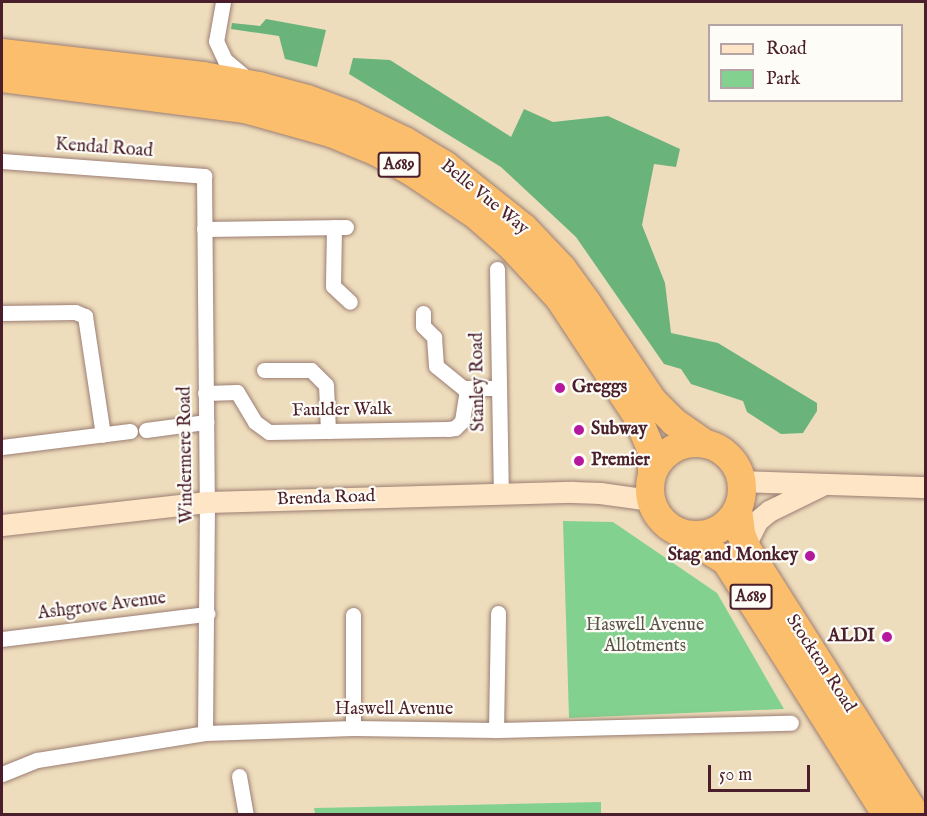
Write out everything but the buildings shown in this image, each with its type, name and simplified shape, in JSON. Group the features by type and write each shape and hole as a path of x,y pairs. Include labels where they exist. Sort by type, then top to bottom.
{"highway":[{"name":"Belle Vue Way","path":"2,53 203,76 259,86 307,99 405,141 445,165 524,228 562,268 662,412 705,444"},
{"name":"Belle Vue Way","path":"2,78 245,109 332,133 377,152 412,172 477,216 513,248 559,298 638,416 652,451 652,472"},
{"path":"652,472 661,459 674,448 689,443 705,444"},
{"name":"A689","path":"705,444 729,457 741,481 738,509"},
{"name":"A689","path":"652,472 649,485 650,500 661,521 726,561 886,814"},
{"path":"682,534 699,536 716,531 729,522 738,509"},
{"name":"Stockton Road","path":"738,509 745,545 915,814"}],"main road":[{"path":"741,481 926,487"},
{"path":"745,545 757,521 769,510 823,485"},
{"name":"Brenda Road","path":"2,525 207,502 600,493 650,500"}],"street":[{"path":"223,2 216,41 225,60 259,86"},
{"name":"Kendal Road","path":"2,161 204,176"},
{"name":"Windermere Road","path":"204,176 207,502 206,733"},
{"path":"204,229 340,227 333,286 350,302"},
{"name":"Stanley Road","path":"497,269 501,494"},
{"path":"2,313 75,312 85,316 103,435"},
{"path":"423,313 423,326 434,337 436,366 465,388 499,388"},
{"path":"264,370 310,370 326,385 328,431"},
{"name":"Faulder Walk","path":"205,393 237,392 255,422 269,432 328,431 455,428 465,415 465,388"},
{"path":"146,430 206,422"},
{"path":"2,447 130,431"},
{"path":"496,730 498,613"},
{"name":"Ashgrove Avenue","path":"2,639 207,614"},
{"path":"352,615 353,728"},
{"name":"Haswell Avenue","path":"2,774 37,760 206,733 353,728 496,730 791,723"},
{"path":"239,776 246,814"}],"green space":[{"path":"266,19 326,30 317,67 285,59 279,36 231,29 232,23 260,26"},
{"path":"353,58 390,60 511,137 524,109 553,122 608,116 680,149 676,167 654,164 642,225 665,283 671,333 718,343 817,403 817,411 803,433 781,434 747,412 743,401 691,384 681,369 664,364 576,237 501,167 349,74"},
{"name":"Haswell Avenue Allotments","path":"563,521 613,522 717,593 784,709 569,718"},
{"path":"601,802 601,814 315,814 314,808"}],"place":[{"name":"Greggs","path":"560,388"},
{"name":"Subway","path":"579,430"},
{"name":"Premier","path":"579,461"},
{"name":"Stag and Monkey","path":"810,556"},
{"name":"ALDI","path":"887,637"}]}
